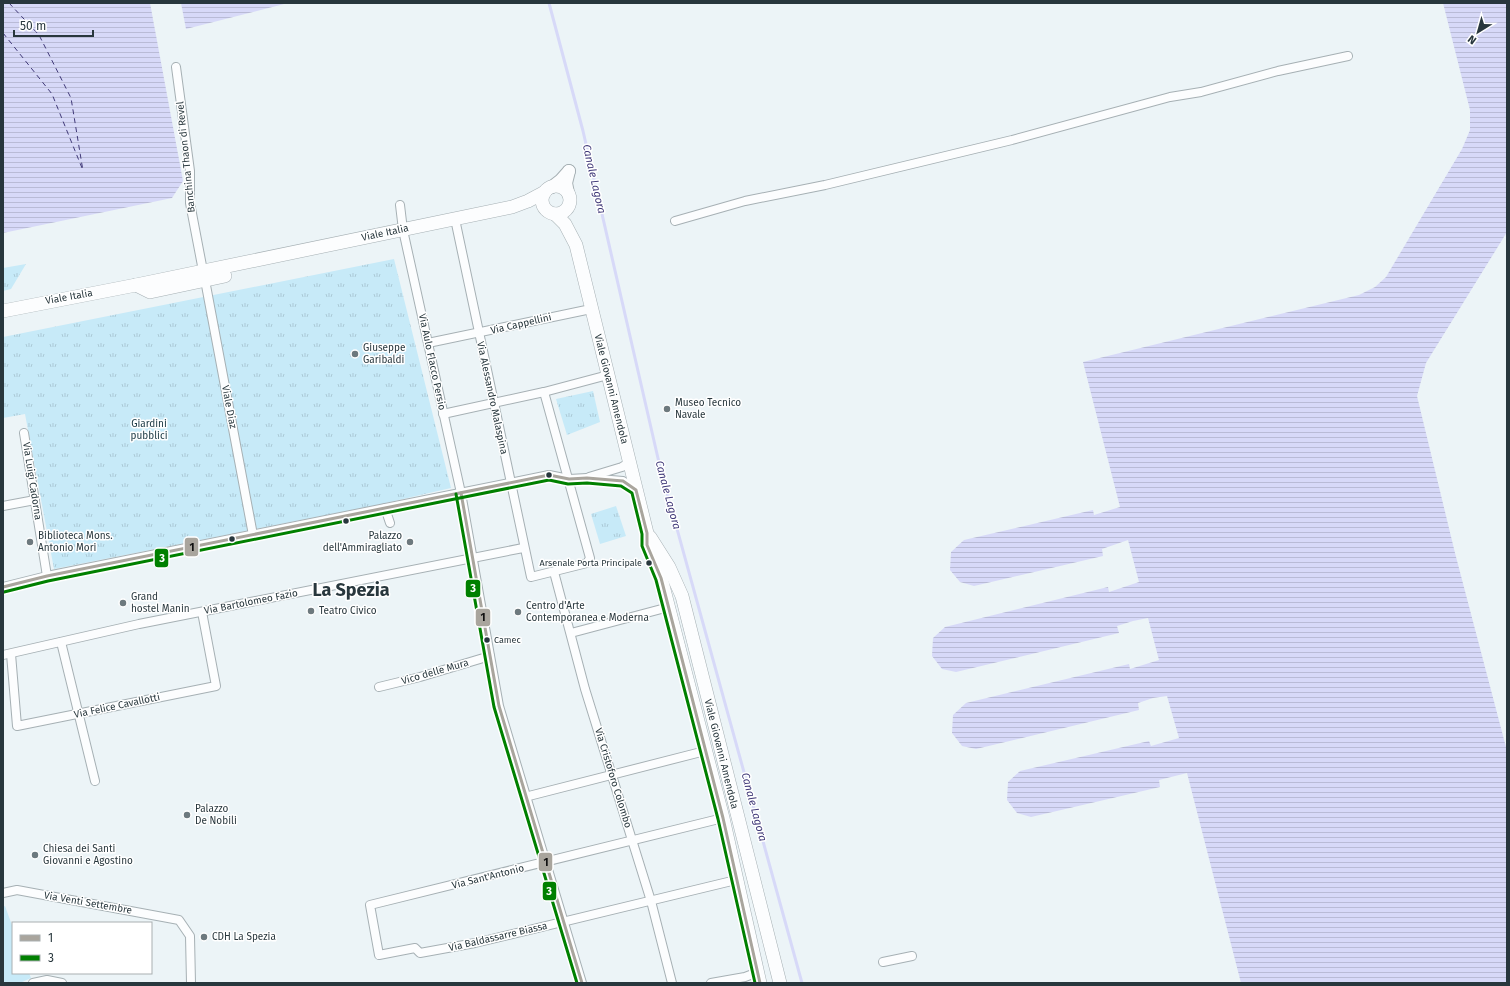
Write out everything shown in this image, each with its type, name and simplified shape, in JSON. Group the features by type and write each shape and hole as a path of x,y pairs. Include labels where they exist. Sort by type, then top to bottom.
{"main road":[{"path":"561,187 569,199 563,213 550,212 542,201 548,190 561,187"},
{"name":"Viale Italia","path":"512,207 528,201 548,190"},
{"name":"Viale Giovanni Amendola","path":"569,199 576,245 647,533 647,545 662,578 723,818 759,977"},
{"name":"Viale Italia","path":"3,311 136,285 150,292 204,276 247,271 258,260 512,207 526,206 550,212"},
{"name":"Viale Giovanni Amendola","path":"550,212 565,224 576,245"},
{"name":"Viale Giovanni Amendola","path":"647,533 669,567 682,596 780,983"}],"street":[{"path":"675,222 746,201 825,185 1012,140 1170,97 1201,92 1348,56"},
{"name":"Banchina Thaon di Revel","path":"176,67 190,171 190,203 204,276"},
{"path":"548,190 561,180 568,171 566,183 569,199"},
{"name":"Via Aulo Flacco Persio","path":"400,204 403,230 461,493 499,706 525,797 582,983"},
{"name":"Via Alessandro Malaspina","path":"455,219 523,548 531,578 554,572"},
{"name":"Viale Diaz","path":"204,276 254,535"},
{"name":"Via Cappellini","path":"428,343 478,334 591,309"},
{"path":"443,414 544,392 608,375"},
{"path":"544,392 590,558 587,563 554,572"},
{"name":"Via Luigi Cadorna","path":"24,433 48,576"},
{"path":"587,478 622,467 630,462"},
{"path":"3,585 549,475 569,479 587,478 624,481 636,490"},
{"path":"3,506 35,500"},
{"path":"385,508 390,523"},
{"name":"Via Bartolomeo Fazio","path":"7,654 202,612 523,548"},
{"name":"Via Cristoforo Colombo","path":"554,572 585,689 651,901 672,983"},
{"path":"571,634 669,607"},
{"name":"Via Felice Cavallotti","path":"7,654 17,726 78,715 216,686 202,612"},
{"path":"61,642 95,781"},
{"name":"Vico delle Mura","path":"379,687 420,677 490,656"},
{"path":"525,797 706,751"},
{"name":"Via Sant'Antonio","path":"370,906 723,818"},
{"name":"Via Baldassarre Biassa","path":"370,906 380,955 415,948 420,954 476,943 736,880"},
{"name":"Via Venti Settembre","path":"3,893 17,890 179,920 190,936 191,983"},
{"path":"882,962 912,956"},
{"path":"711,983 745,977 759,977"},
{"path":"33,983 47,980 62,983"}],"green space":[{"name":"Giardini pubblici","path":"394,259 451,488 377,505 54,569 25,414 3,418 3,337"},
{"path":"26,264 11,289 3,291 3,268"},
{"path":"593,391 600,422 567,435 556,399"},
{"path":"616,506 626,536 600,544 591,514"},
{"path":"5,906 12,925 12,974 29,974 31,978 20,983 3,983 3,907"}],"shaded area":[{"path":"3,3 150,3 183,181 172,198 3,233"},
{"path":"181,3 288,3 186,29"},
{"path":"1443,3 1507,3 1507,232 1426,363 1417,396 1455,553 1507,751 1507,983 1241,983 1187,773 1159,780 1160,787 1031,817 1017,813 1007,800 1008,782 1020,771 1149,741 1151,746 1179,738 1167,696 1153,698 1138,703 1139,710 976,749 962,746 952,733 953,715 966,703 1129,664 1130,669 1159,660 1148,618 1117,626 1119,633 956,672 942,669 932,656 933,638 945,627 1108,587 1109,592 1139,582 1128,540 1102,549 1103,556 974,586 960,582 950,570 951,552 964,540 1093,510 1094,515 1120,507 1083,362 1359,295 1375,287 1386,277 1462,149 1470,130 1470,110"}],"waterway":[{"name":"Canale Lagora","path":"549,3 583,131 660,467 802,983"}],"ferry route":[{"path":"9,3 39,35 71,98 83,171"},
{"path":"3,33 52,94 82,168"}],"transit line":[{"name":"1","path":"3,587 47,576 549,475 569,479 587,478 623,481 636,490 647,533 647,545 661,578 723,818 760,983"},
{"name":"3","path":"4,592 48,581 549,480 568,484 587,483 621,486 632,493 642,534 642,546 656,580 718,819 755,983"},
{"name":"1","path":"461,493 499,706 582,983"},
{"name":"3","path":"456,494 494,707 577,983"}],"place":[{"name":"Giuseppe Garibaldi","path":"355,354"},
{"name":"Museo Tecnico Navale","path":"667,409"},
{"name":"Biblioteca Mons. Antonio Mori","path":"30,542"},
{"name":"Palazzo dell'Ammiragliato","path":"410,542"},
{"name":"Arsenale Porta Principale","path":"649,563"},
{"name":"Grand hostel Manin","path":"123,603"},
{"name":"Teatro Civico","path":"311,611"},
{"name":"Centro d'Arte Contemporanea e Moderna","path":"518,612"},
{"name":"Camec","path":"487,640"},
{"name":"Palazzo De Nobili","path":"187,815"},
{"name":"Chiesa dei Santi Giovanni e Agostino","path":"35,855"},
{"name":"CDH La Spezia","path":"204,937"}],"district":[{"name":"La Spezia","path":"351,590"}]}
